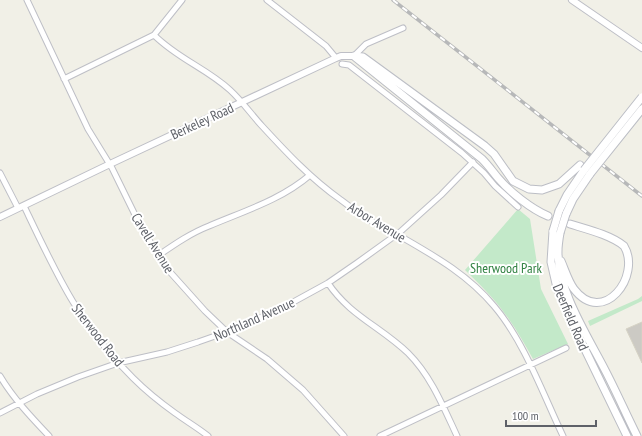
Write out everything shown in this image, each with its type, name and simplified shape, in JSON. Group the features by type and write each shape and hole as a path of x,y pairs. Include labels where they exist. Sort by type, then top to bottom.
{"main road":[{"path":"354,56 363,57 485,146 494,154 509,178 518,185 535,190 550,188 585,170 642,97"},
{"path":"354,56 482,159 498,178 511,190 535,209 548,216"},
{"name":"Deerfield Road","path":"627,436 557,288 551,262 556,232 567,195 585,170 642,109"},
{"path":"558,251 573,288 587,300 603,302 611,300 623,293 630,284 633,268 632,261 625,248 613,239 570,224"},
{"name":"Deerfield Road","path":"556,232 560,271 572,305 637,436"}],"street":[{"name":"Cavell Avenue","path":"27,0 88,129 110,164 139,223 181,286 205,312 227,332 267,359 288,376 315,402 344,436"},
{"path":"64,79 154,36 182,0"},
{"path":"267,0 326,46 336,58"},
{"path":"572,0 642,48"},
{"path":"354,56 360,48 366,44 403,28"},
{"name":"Arbor Avenue","path":"154,36 166,47 215,78 229,89 286,152 310,175 340,200 379,226 445,262 473,283 499,312 512,332 530,365 563,436"},
{"name":"Berkeley Road","path":"0,217 336,58 349,55 354,56"},
{"path":"342,64 349,65 473,162 495,186 518,207"},
{"name":"Northland Avenue","path":"0,413 78,377 118,363 167,352 227,332 286,306 328,283 396,235 441,195 473,162"},
{"name":"Sherwood Road","path":"0,174 21,207 74,306 101,343 118,363 156,399 208,436"},
{"path":"159,254 195,232 280,196 310,175"},
{"path":"328,283 341,299 356,313 408,353 427,376 457,436"},
{"path":"380,436 566,348"},
{"path":"0,376 19,403 48,436"}],"green space":[{"name":"Sherwood Park","path":"518,209 530,219 541,289 568,344 533,359 501,308 465,270"},
{"path":"642,296 642,301 590,326 588,321"}],"building":[{"path":"642,322 642,363 626,329"}],"railway":[{"path":"393,0 642,196"}]}
